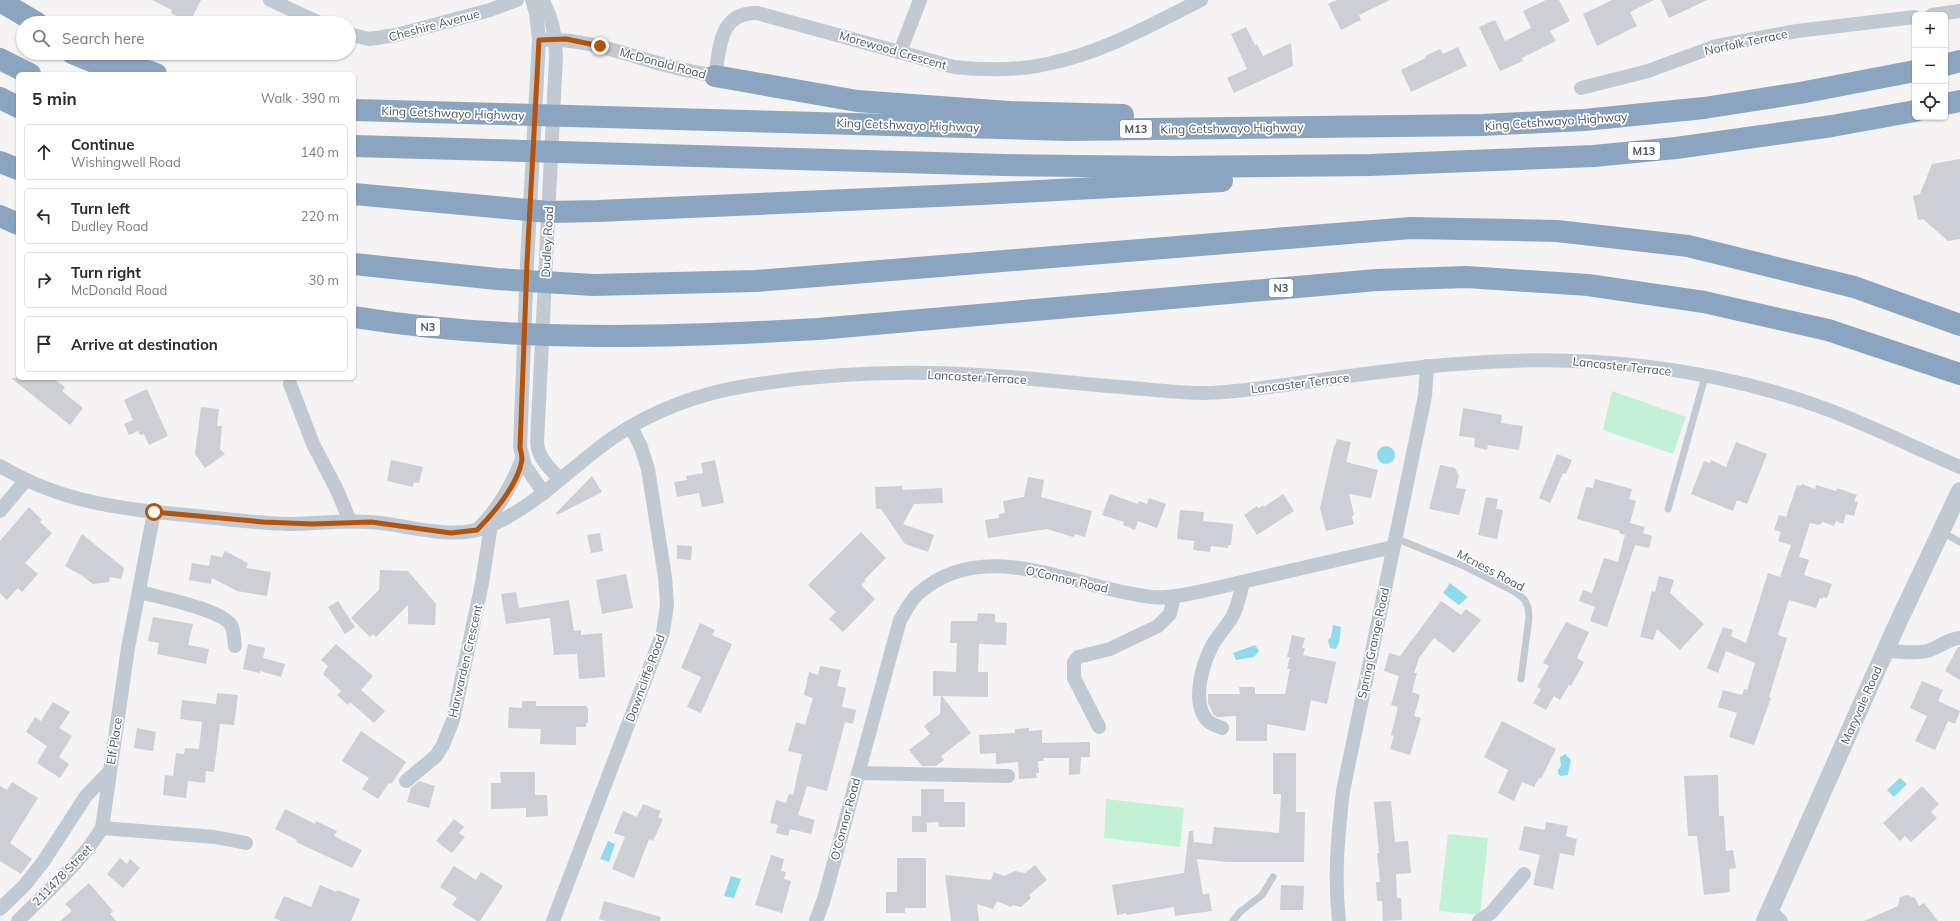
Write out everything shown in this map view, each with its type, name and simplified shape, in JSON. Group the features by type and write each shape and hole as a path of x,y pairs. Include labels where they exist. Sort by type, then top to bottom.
{"highway":[{"path":"0,1 25,16"},
{"path":"0,17 16,26"},
{"path":"0,59 26,72"},
{"path":"90,60 120,72"},
{"path":"117,60 150,72"},
{"path":"1948,64 1960,61"},
{"name":"King Cetshwayo Highway","path":"356,110 1068,130 1466,126 1584,120 1704,108 1800,93 1912,72"},
{"path":"715,76 857,101 1009,112 1300,118 1584,120"},
{"path":"0,98 16,106"},
{"path":"1948,103 1960,101"},
{"name":"M13","path":"356,146 1004,165 1172,167 1370,165 1572,157 1676,148 1832,126 1912,112"},
{"path":"0,115 16,120"},
{"path":"0,162 16,168"},
{"path":"356,194 540,211 598,211 1130,187 1259,178 1370,165"},
{"path":"0,216 16,223"},
{"path":"356,264 497,279 593,284 756,281 1411,228 1557,231 1688,246 1854,287 1960,324"},
{"name":"N3","path":"356,317 397,324 462,330 592,337 744,333 818,329 1377,280 1466,277 1588,285 1704,302 1828,330 1960,374"}],"street":[{"path":"270,0 305,16"},
{"name":"Cheshire Avenue","path":"356,36 369,39 381,38 490,10 517,0"},
{"name":"Dudley Road","path":"532,0 536,13 539,40 532,184 547,230 537,442 538,450 542,459 560,479"},
{"name":"Dudley Road","path":"542,0 552,21 556,39 555,87 549,183 540,211 520,448 522,459 529,473 544,493"},
{"path":"900,52 920,0"},
{"name":"Morewood Crescent","path":"715,76 721,40 725,30 729,23 738,16 749,12 769,15 931,62 968,68 1020,68 1046,64 1097,50 1201,0"},
{"path":"1948,13 1960,11"},
{"name":"Norfolk Terrace","path":"1581,88 1648,71 1716,46 1797,31 1912,17"},
{"name":"McDonald Road","path":"539,40 566,39 595,45 673,67 715,76"},
{"name":"Lancaster Terrace","path":"630,427 656,413 707,395 736,387 822,375 857,373 977,375 1198,393 1221,393 1427,366 1505,360 1556,360 1646,366 1759,388 1828,410 1960,467"},
{"name":"Spring Grange Road","path":"1339,921 1336,897 1337,838 1343,791 1425,396 1427,366"},
{"path":"290,384 313,444 337,490 350,521"},
{"path":"0,466 25,481 72,498 154,512 286,524 350,521 371,522 451,533 477,530 491,525 522,508 544,493 613,438 630,427"},
{"name":"Dawncliffe Road","path":"553,921 663,632 666,612 665,577 648,469 641,448 630,427"},
{"name":"Dudley Road","path":"477,530 495,512 512,482 522,459"},
{"path":"0,511 25,481"},
{"name":"Maryvale Road","path":"1772,918 1886,651 1960,491"},
{"name":"Elf Place","path":"102,828 128,648 140,592 154,512"},
{"name":"Harwarden Crescent","path":"406,781 436,756 443,745 452,720 482,583 491,525"},
{"name":"O'Connor Road","path":"816,921 824,899 900,620 918,593 942,577 972,568 998,566 1023,568 1052,573 1132,595 1154,597 1174,596 1243,582 1394,543"},
{"path":"1222,728 1209,722 1204,716 1200,703 1200,682 1211,647 1232,618 1237,607 1243,582"},
{"path":"140,592 196,607 226,619 232,627 235,646"},
{"path":"1098,727 1076,684 1074,678 1074,662 1078,657 1110,649 1158,626 1170,614 1174,596"},
{"path":"1886,651 1926,651 1936,648 1943,643 1960,638"},
{"path":"0,909 24,886 43,862 86,796 109,772"},
{"path":"858,773 1008,776"},
{"path":"102,828 215,837 246,844"},
{"name":"211478 Street","path":"18,921 95,840 102,828"},
{"path":"1479,921 1491,913 1524,874"}],"lane":[{"path":"1668,509 1705,377"},
{"path":"1942,532 1960,542"},
{"name":"Mcness Road","path":"1394,543 1464,566 1514,592 1524,599 1528,607 1528,618 1521,679"},
{"path":"1233,921 1240,912 1262,895 1273,877"}],"green space":[{"path":"1612,391 1686,417 1673,454 1603,430"},
{"path":"1106,799 1184,808 1180,847 1104,838"},
{"path":"1448,834 1488,838 1480,915 1439,911"}],"water":[{"path":"1386,446 1392,449 1395,455 1392,461 1386,464 1380,461 1377,455 1380,449"},
{"path":"1450,583 1468,597 1459,605 1443,593"},
{"path":"1333,625 1341,627 1339,642 1336,649 1330,648 1328,640 1331,637"},
{"path":"1255,645 1259,651 1254,657 1236,660 1233,653"},
{"path":"1565,754 1571,760 1568,775 1561,776 1558,774 1558,770 1561,766 1560,757"},
{"path":"1900,778 1907,784 1894,797 1887,790"},
{"path":"608,841 615,844 609,862 600,859"},
{"path":"731,876 741,879 734,898 724,896"}],"building":[{"path":"152,0 201,0 193,16 176,16 171,13 172,10"},
{"path":"1337,0 1390,0 1359,15 1361,20 1341,30 1328,4"},
{"path":"1546,0 1559,0 1570,21 1550,31 1556,41 1522,58 1523,61 1500,71 1479,27 1495,20 1505,41 1531,28 1523,11"},
{"path":"1612,0 1654,0 1630,12 1637,26 1597,46 1583,14"},
{"path":"1661,0 1707,0 1669,18"},
{"path":"1246,27 1255,45 1257,44 1263,56 1291,43 1293,66 1234,93 1227,78 1247,69 1231,34"},
{"path":"1458,47 1467,66 1411,92 1401,70 1426,58 1425,56 1440,49 1443,54"},
{"path":"1960,159 1960,239 1948,241 1923,219 1918,220 1913,196 1920,194 1932,164"},
{"path":"11,378 16,378 16,380 56,380 65,387 62,391 83,408 70,425"},
{"path":"147,389 168,436 149,445 144,434 140,435 138,431 129,435 124,424 133,420 124,400"},
{"path":"201,407 219,409 217,426 222,426 220,449 225,454 205,468 195,454"},
{"path":"1463,408 1502,415 1501,423 1523,426 1519,450 1488,445 1487,450 1474,447 1475,438 1459,436"},
{"path":"1337,439 1351,442 1346,462 1378,470 1371,498 1349,494 1354,514 1352,517 1354,524 1326,531 1320,508 1334,446"},
{"path":"1736,442 1767,454 1747,504 1737,500 1733,511 1691,494 1704,461 1710,463 1711,460 1726,467"},
{"path":"1557,454 1572,460 1566,474 1563,473 1550,503 1539,498"},
{"path":"391,460 423,467 419,483 414,482 413,487 387,481"},
{"path":"715,460 724,503 702,507 699,493 677,497 674,482 687,480 686,476 703,473 701,463"},
{"path":"1440,465 1455,468 1459,476 1456,488 1466,489 1459,515 1429,509"},
{"path":"592,476 602,492 557,515 556,513"},
{"path":"1028,477 1044,480 1041,497 1092,511 1085,537 1075,534 1073,537 1047,529 988,538 985,520 999,518 999,514 1005,513 1003,501 1024,497"},
{"path":"1595,479 1632,489 1629,499 1636,501 1630,523 1645,527 1643,533 1652,536 1649,548 1635,545 1607,627 1590,621 1595,607 1579,601 1583,590 1592,593 1604,558 1618,562 1625,535 1619,533 1620,531 1577,519 1586,487 1593,488"},
{"path":"1802,484 1815,489 1816,485 1836,491 1837,488 1857,495 1854,501 1858,502 1854,516 1846,514 1843,524 1836,521 1834,526 1823,522 1819,525 1810,523 1799,557 1809,560 1804,575 1832,584 1827,598 1820,598 1816,608 1789,600 1778,635 1787,638 1769,697 1771,698 1754,745 1729,737 1737,713 1718,707 1723,690 1742,695 1744,689 1747,690 1755,663 1726,651 1718,673 1707,668 1723,627 1733,630 1731,636 1746,643 1768,573 1780,577 1791,545 1778,541 1781,532 1774,530 1779,515 1786,517 1797,485 1801,486"},
{"path":"902,486 903,490 942,488 943,503 914,504 903,524 934,535 928,552 905,544 881,509 876,509 875,487"},
{"path":"1110,494 1138,504 1139,501 1147,504 1149,498 1166,504 1157,528 1138,521 1135,530 1123,525 1124,522 1102,515"},
{"path":"1283,494 1294,511 1257,535 1244,515 1257,506 1259,508 1263,505 1264,507"},
{"path":"1486,497 1498,499 1496,509 1503,510 1497,539 1478,535"},
{"path":"29,507 42,520 40,522 52,533 25,563 38,574 22,592 18,588 7,600 0,593 0,541"},
{"path":"1180,510 1204,512 1203,521 1233,524 1231,545 1228,545 1228,548 1211,546 1210,552 1193,550 1194,541 1177,539"},
{"path":"861,532 886,558 861,585 875,599 843,632 829,619 836,612 808,585"},
{"path":"600,533 603,551 591,553 587,535"},
{"path":"82,534 124,568 121,579 110,577 109,582 93,584 65,566"},
{"path":"677,545 692,546 691,560 677,559"},
{"path":"225,551 248,563 246,568 271,572 267,596 237,591 212,578 211,584 189,580 192,563 209,566 211,555 222,557"},
{"path":"380,570 408,571 436,604 435,625 408,624 408,605 376,637 373,634 370,637 351,618 379,590"},
{"path":"626,574 633,608 602,614 596,580"},
{"path":"1659,576 1674,580 1670,593 1704,624 1680,650 1657,629 1653,640 1640,637 1652,591 1655,592"},
{"path":"516,592 519,608 569,600 574,631 581,630 581,635 602,633 605,677 579,679 577,654 554,655 550,618 506,624 501,594"},
{"path":"338,601 355,627 345,634 328,607"},
{"path":"1441,601 1461,615 1466,609 1481,620 1454,653 1434,638 1419,658 1414,673 1417,673 1412,692 1420,695 1414,716 1421,718 1410,755 1390,749 1394,736 1391,735 1398,707 1391,705 1399,676 1384,671 1389,653 1400,656"},
{"path":"978,613 995,614 995,622 1007,623 1006,645 979,644 978,672 988,672 988,697 942,696 971,733 941,756 944,760 936,766 922,766 909,750 930,734 924,726 940,714 941,696 933,696 933,671 956,672 957,643 950,643 951,621 977,621"},
{"path":"153,617 193,624 188,645 209,649 206,664 157,654 159,643 148,641"},
{"path":"1566,622 1589,632 1577,658 1584,662 1571,686 1569,685 1560,700 1554,696 1546,710 1533,703 1541,689 1537,687 1549,666 1543,663"},
{"path":"700,623 715,630 712,635 732,644 701,713 687,707 701,677 681,668"},
{"path":"1292,635 1305,638 1302,648 1305,648 1303,655 1336,662 1327,704 1311,700 1305,731 1267,724 1267,741 1236,741 1236,716 1217,717 1214,715 1208,703 1208,694 1240,694 1239,687 1255,687 1255,694 1285,694 1290,669 1287,669 1290,657 1287,657"},
{"path":"248,644 265,648 263,658 285,664 281,677 260,671 260,673 243,669"},
{"path":"336,644 373,676 361,690 385,711 374,723 350,702 348,705 337,695 341,691 323,674 328,666 321,660"},
{"path":"1958,647 1960,647 1960,680 1945,671"},
{"path":"820,666 841,670 837,686 846,688 842,707 856,710 853,724 845,722 827,791 807,786 798,815 815,820 811,834 790,829 788,836 776,833 778,825 770,823 776,800 786,803 789,794 793,795 802,754 788,751 796,722 805,725 813,698 804,695 809,672 818,675"},
{"path":"1922,681 1943,690 1938,701 1960,711 1955,724 1948,721 1935,750 1915,741 1927,716 1910,708"},
{"path":"217,693 238,695 234,725 220,724 214,772 206,771 205,783 188,781 186,798 163,795 165,775 173,776 176,753 184,754 185,748 199,749 202,722 180,719 182,700 216,704"},
{"path":"522,701 536,701 536,706 586,706 588,708 588,723 586,723 586,727 576,727 576,745 540,744 541,729 508,728 509,707 522,708"},
{"path":"53,702 70,712 59,728 72,736 59,757 69,764 60,778 37,763 47,746 26,732 35,717 41,721"},
{"path":"1502,721 1556,749 1541,779 1539,778 1534,787 1522,782 1514,801 1498,793 1508,770 1484,757"},
{"path":"137,728 156,732 153,751 134,748"},
{"path":"1029,728 1029,731 1042,730 1042,743 1090,742 1090,757 1081,757 1080,774 1069,775 1069,758 1043,758 1044,761 1038,761 1039,773 1036,773 1037,778 1019,779 1018,762 996,764 996,753 980,754 979,735 1015,733 1015,729"},
{"path":"361,731 406,762 391,784 389,783 378,799 362,789 369,778 342,761"},
{"path":"1273,753 1296,753 1296,812 1305,812 1304,862 1228,862 1197,859 1203,895 1209,893 1212,911 1175,916 1174,907 1127,915 1126,913 1117,915 1112,885 1184,873 1189,831 1193,831 1194,842 1212,844 1214,827 1279,833 1281,794 1273,794"},
{"path":"500,772 535,772 535,795 547,795 548,816 526,817 526,808 491,809 491,783 501,783"},
{"path":"1718,775 1719,816 1724,816 1726,851 1733,850 1736,868 1729,869 1730,892 1704,895 1697,836 1688,836 1684,776"},
{"path":"419,781 435,786 429,808 407,802 411,788"},
{"path":"12,782 38,798 10,843 32,859 21,874 0,861 0,786 7,790"},
{"path":"1922,786 1939,804 1931,812 1937,818 1911,842 1905,836 1900,841 1883,823"},
{"path":"921,789 944,789 944,802 965,802 965,827 939,827 938,822 927,823 927,832 912,832 912,816 921,816"},
{"path":"1391,801 1395,842 1408,841 1411,873 1396,874 1397,898 1401,898 1402,920 1383,921 1382,901 1377,901 1376,882 1380,882 1374,802"},
{"path":"643,804 661,811 658,817 663,819 653,841 649,839 634,878 612,869 625,837 614,833 623,811 637,817"},
{"path":"285,809 315,824 316,821 337,831 334,836 362,850 352,868 296,842 297,840 275,829"},
{"path":"454,819 464,827 459,833 465,837 452,853 436,841"},
{"path":"1546,822 1568,826 1566,836 1577,839 1574,856 1560,853 1553,889 1533,885 1540,855 1519,850 1524,826 1545,830"},
{"path":"771,855 784,859 781,871 786,872 784,879 791,881 782,913 755,905"},
{"path":"120,858 127,864 130,859 140,868 123,888 107,874"},
{"path":"897,858 926,858 926,908 905,908 905,913 886,913 886,892 897,892"},
{"path":"1035,865 1047,880 1029,895 1031,898 1021,907 1012,905 1011,907 997,901 993,909 977,904 979,921 951,921 945,875 991,880 994,872 1004,876 1015,871 1025,873"},
{"path":"454,866 476,880 481,872 503,886 480,921 477,921 452,905 457,898 440,887"},
{"path":"89,883 113,911 110,914 116,921 60,921 72,911 65,904"},
{"path":"320,885 336,892 337,890 360,899 351,921 281,921 274,918 284,896 311,907"},
{"path":"1281,885 1304,886 1303,910 1280,910"},
{"path":"1907,895 1915,898 1919,906 1924,903 1938,921 1864,921 1898,906 1900,897"},
{"path":"604,901 661,917 660,921 606,921 599,919"}],"route":[{"path":"154,512 286,524 312,524 350,521 371,522 451,533 477,530 495,512 505,496 522,459 520,448 527,263 539,40 566,39 600,46"}]}
